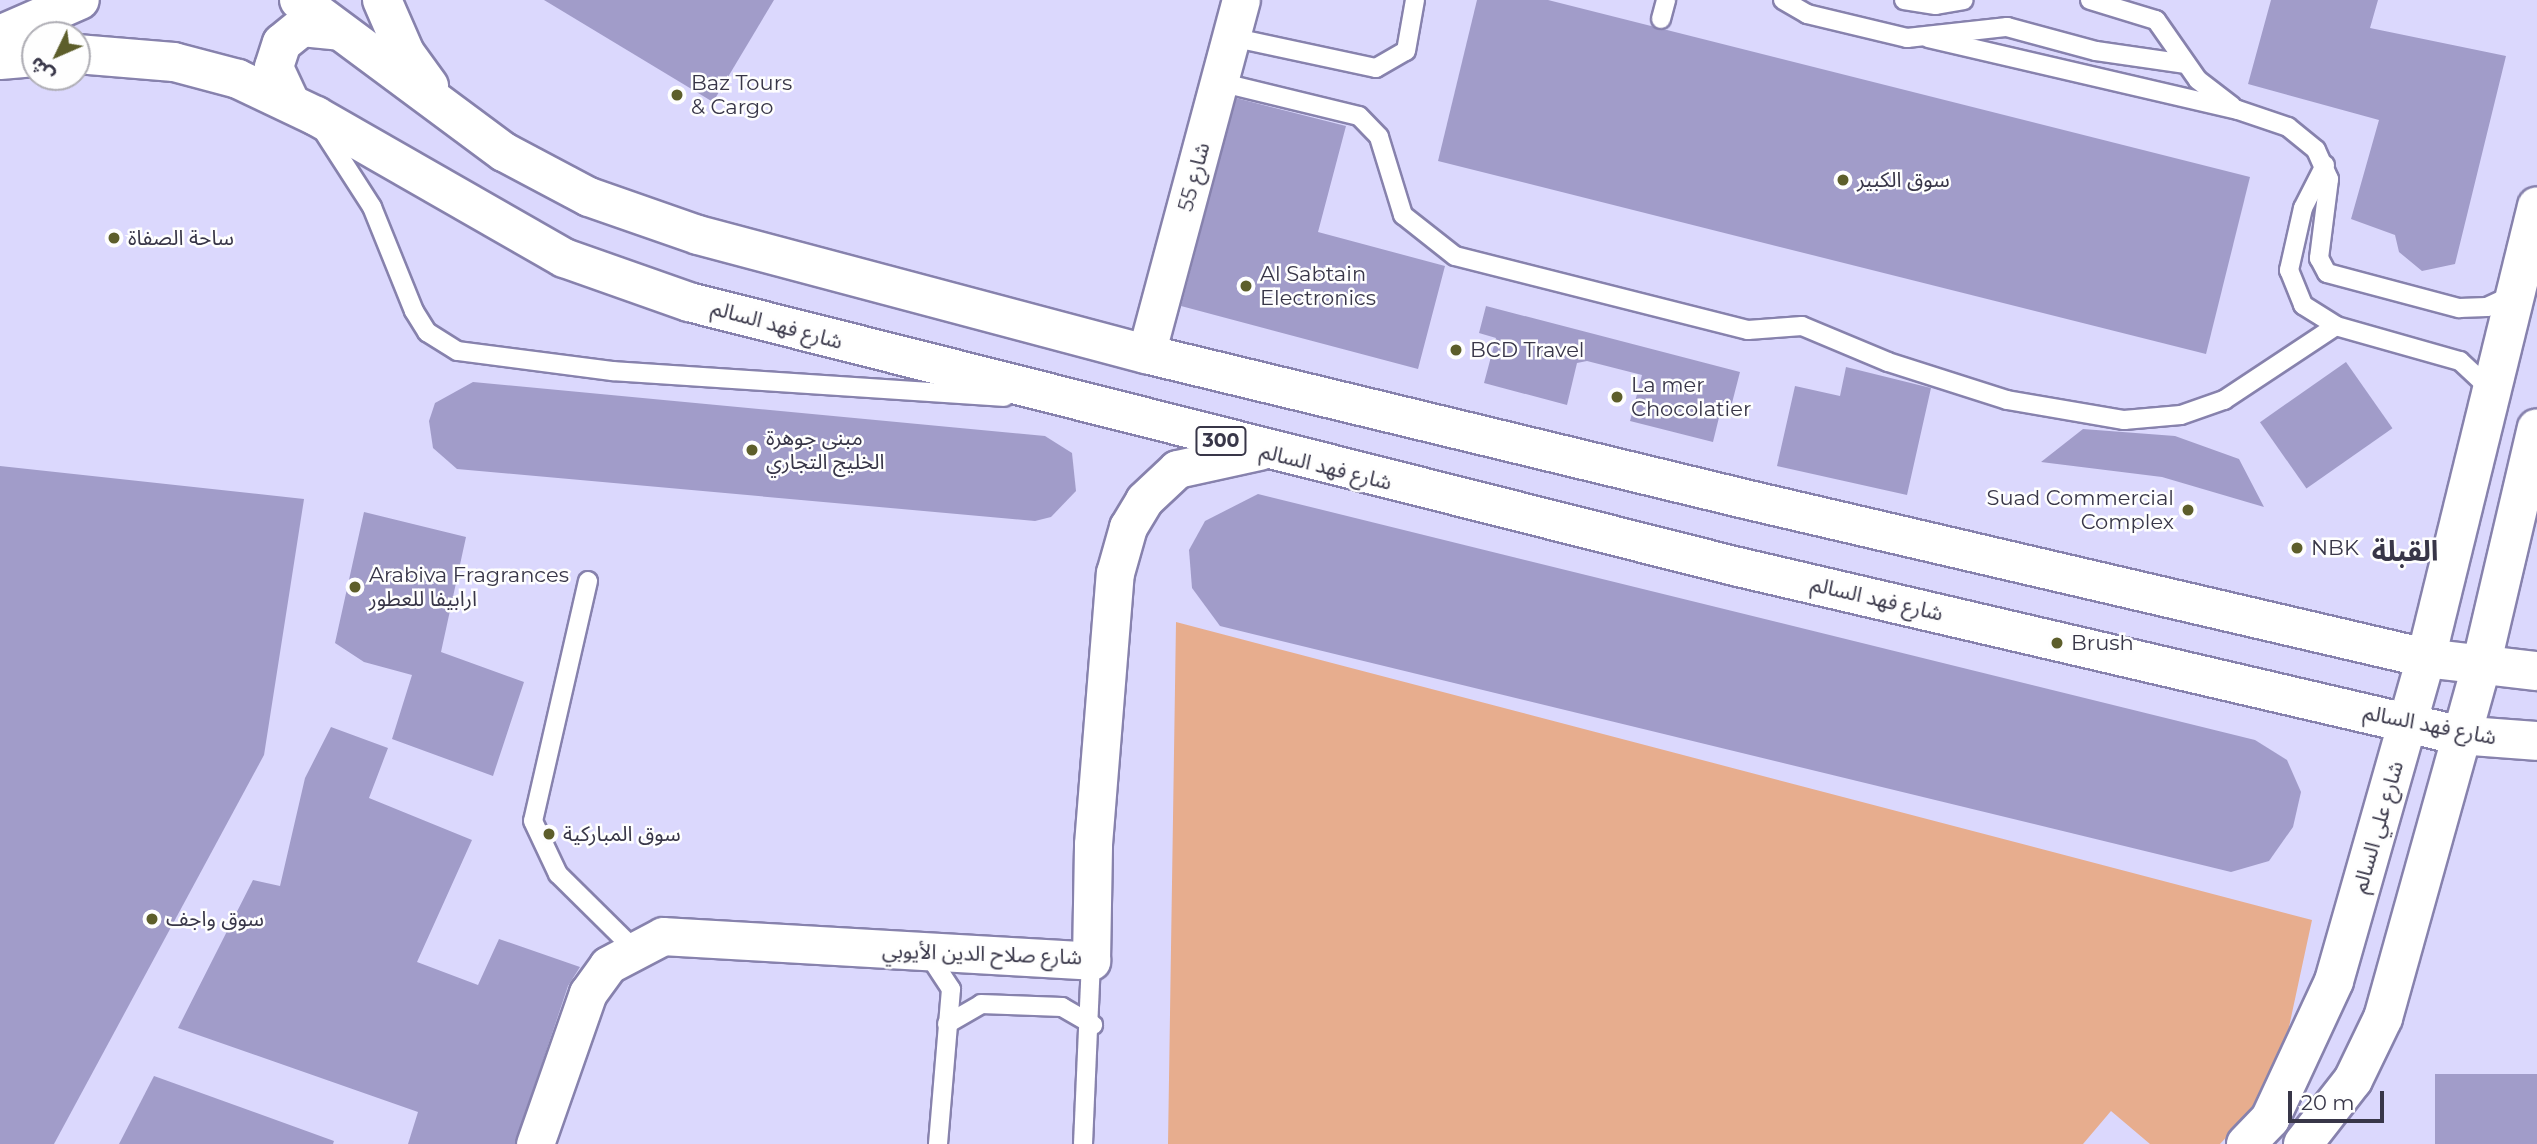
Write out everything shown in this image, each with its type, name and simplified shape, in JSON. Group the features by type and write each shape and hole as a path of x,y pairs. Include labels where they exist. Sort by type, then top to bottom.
{"main road":[{"path":"0,35 80,0"},
{"path":"299,0 457,120 542,174 632,213 1146,354 2426,658 2537,671"},
{"path":"382,0 405,53 457,120"},
{"path":"298,106 274,68 282,43 302,27 340,31"},
{"name":"شارع فهد السالم","path":"91,55 208,68 298,106 498,223 610,277 1259,451 2458,735 2537,741"},
{"path":"0,60 21,58"},
{"name":"شارع علي السالم","path":"2246,1144 2270,1119 2334,981 2426,658 2493,394 2537,206"},
{"path":"2303,1144 2353,1080 2383,1018 2458,735 2481,666 2537,428"}],"street":[{"name":"شارع 55","path":"1146,354 1241,0"},
{"name":"شارع صلاح الدين الأيوبي","path":"534,1144 588,993 608,965 633,948 663,936 928,954 1091,961 1093,844 1115,573 1128,527 1144,500 1177,469 1259,451"}],"lane":[{"path":"1231,37 1376,68 1406,51 1415,0"},
{"path":"1661,19 1665,0"},
{"path":"1783,0 1807,14 1928,38 2238,110 2304,137 2325,165 2330,193 2319,258 2333,278 2473,309 2518,292"},
{"path":"1904,0 1964,0"},
{"path":"2090,0 2156,20 2186,64 2238,110"},
{"path":"1928,38 2007,27 2096,51 2186,64"},
{"path":"1219,82 1359,116 1379,137 1403,215 1455,256 1748,330 1802,326 1888,362 2007,400 2124,420 2181,415 2244,389 2336,326"},
{"path":"298,106 372,207 427,332 458,351 613,371 1070,402"},
{"path":"2325,165 2304,208 2289,270 2303,305 2336,326 2445,354 2473,370 2493,394"},
{"path":"588,581 533,821 558,874 633,948"},
{"path":"928,954 951,989 938,1144"},
{"path":"1083,1144 1093,1025 1091,961"},
{"path":"947,1024 982,1004 1062,1007 1093,1025"}],"shaded area":[{"path":"1176,622 2312,920 2289,1027 2259,1102 2220,1144 2150,1144 2111,1111 2083,1144 1168,1144"}],"building":[{"path":"544,0 774,0 713,102"},
{"path":"1477,0 1548,0 2250,177 2206,354 1438,161"},
{"path":"2271,0 2378,0 2370,28 2506,56 2455,264 2422,271 2399,252 2395,235 2351,219 2379,120 2248,84"},
{"path":"1236,98 1346,126 1318,232 1445,266 1418,369 1181,306"},
{"path":"1486,306 1740,372 1732,403 1723,401 1713,442 1630,421 1642,375 1587,361 1577,363 1567,405 1484,383 1496,338 1479,333"},
{"path":"2346,362 2392,428 2306,489 2260,422"},
{"path":"1846,367 1931,388 1907,495 1777,466 1795,386 1840,396"},
{"name":"مبنى جوهرة الخليج التجاري","path":"473,382 1045,436 1072,453 1076,491 1051,517 1035,521 457,469 433,448 429,421 435,403"},
{"path":"2083,429 2175,436 2239,459 2264,507 2162,477 2041,462"},
{"path":"0,466 304,499 264,755 54,1144 0,1144"},
{"path":"1258,494 2255,740 2287,760 2301,792 2293,827 2269,861 2231,872 1220,626 1192,588 1189,550 1205,521"},
{"path":"364,512 466,537 441,652 524,682 493,776 392,739 412,675 364,662 335,643"},
{"path":"331,727 388,748 369,798 472,840 417,962 478,985 499,939 580,967 568,986 515,1144 408,1144 418,1112 178,1028 253,880 280,886 305,778"},
{"path":"2435,1074 2537,1074 2537,1144 2435,1144"},
{"path":"154,1076 334,1141 333,1144 119,1144"}],"place":[{"name":"Baz Tours & Cargo","path":"677,95"},
{"name":"سوق الكبير","path":"1843,180"},
{"name":"ساحة الصفاة","path":"114,238"},
{"name":"Al Sabtain Electronics","path":"1246,286"},
{"name":"BCD Travel","path":"1456,350"},
{"name":"La mer Chocolatier","path":"1617,397"},
{"name":"مبنى جوهرة الخليج التجاري","path":"752,450"},
{"name":"Suad Commercial Complex","path":"2188,510"},
{"name":"NBK","path":"2297,548"},
{"name":"Arabiva Fragrances ارابيفا للعطور","path":"355,587"},
{"name":"Brush","path":"2057,643"},
{"name":"سوق المباركية","path":"549,834"},
{"name":"سوق واجف","path":"152,919"}],"district":[{"name":"القبلة","path":"2405,551"}]}
